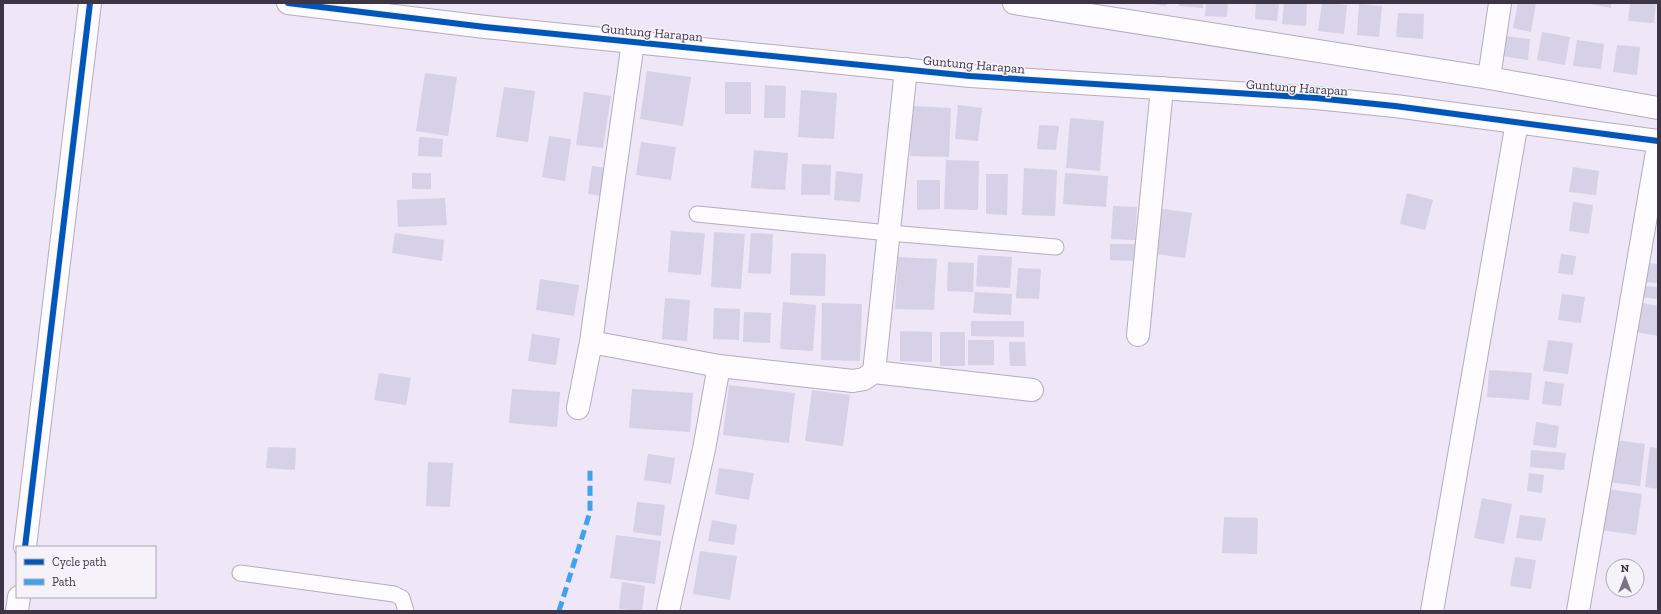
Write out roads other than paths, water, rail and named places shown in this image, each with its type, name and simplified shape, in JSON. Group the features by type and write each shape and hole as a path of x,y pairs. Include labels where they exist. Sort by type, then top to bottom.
{"street":[{"path":"25,546 90,3"},
{"name":"Guntung Harapan","path":"288,3 485,27 986,77 1323,99 1396,106 1658,141"},
{"path":"1014,3 1489,78 1658,108"},
{"path":"1489,78 1500,3"},
{"path":"578,408 591,342 633,42"},
{"path":"874,372 906,69"},
{"path":"1138,335 1162,88"},
{"path":"1432,611 1517,122"},
{"path":"1578,611 1658,146"},
{"path":"591,342 719,366 853,381 864,379 874,372 1032,390"},
{"path":"668,611 704,449 719,366"},
{"path":"18,611 19,598"}],"lane":[{"path":"697,214 888,233 1056,247"},
{"path":"240,573 394,594 402,598 406,611"}]}
